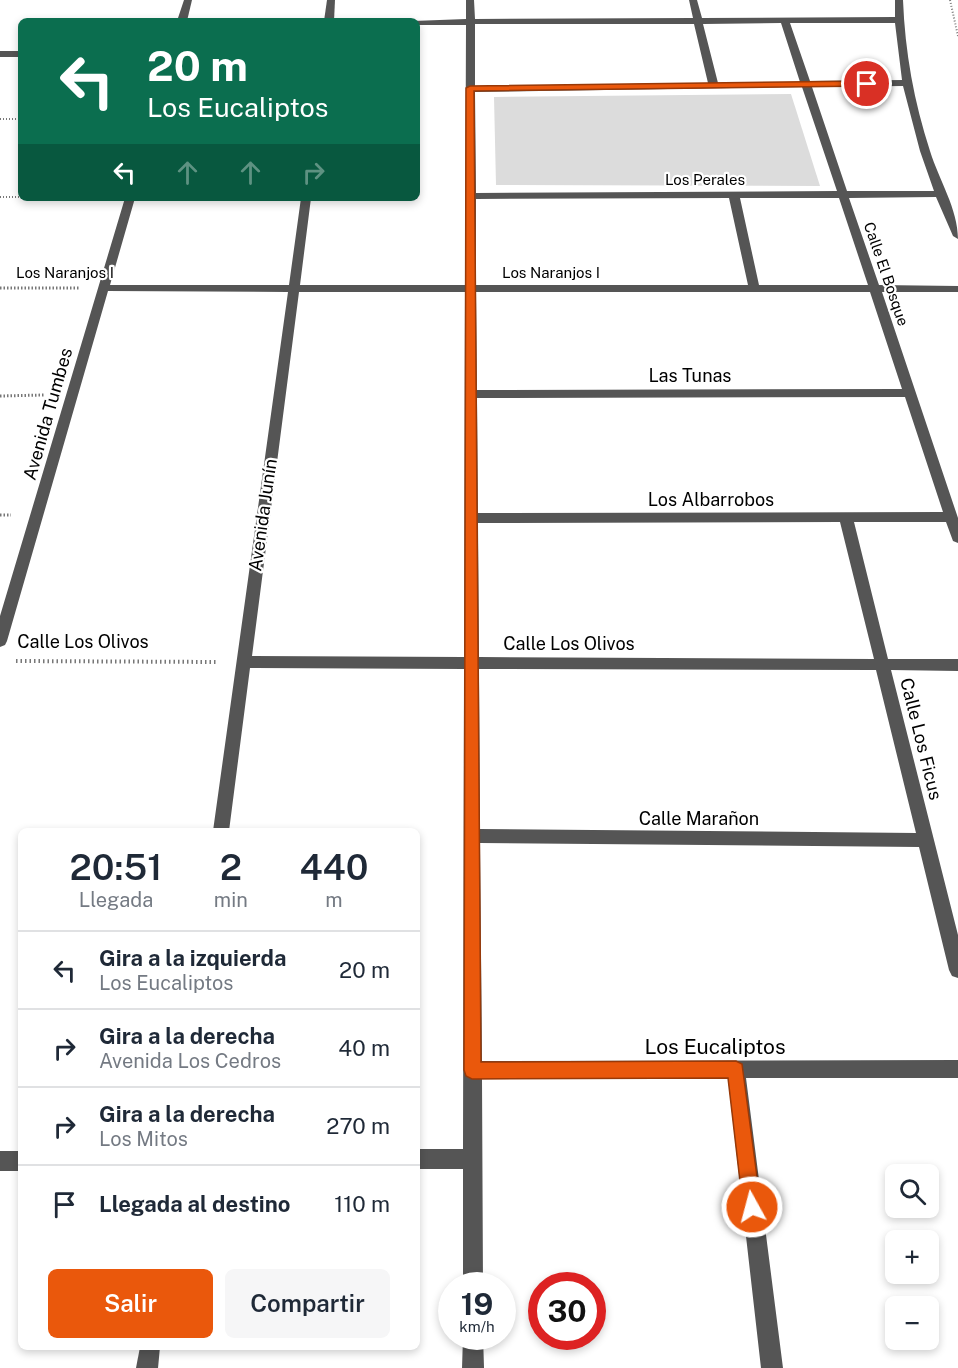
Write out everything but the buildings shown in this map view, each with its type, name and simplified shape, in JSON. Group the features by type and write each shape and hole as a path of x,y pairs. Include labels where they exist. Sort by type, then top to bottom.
{"street":[{"path":"183,18 188,0"},
{"path":"329,18 331,0"},
{"path":"470,0 473,1272"},
{"path":"693,0 714,86"},
{"path":"899,0 899,20 907,83 939,194 958,236"},
{"path":"420,22 899,20"},
{"name":"Calle El Bosque","path":"785,21 958,538"},
{"path":"0,54 18,54"},
{"path":"470,88 907,83"},
{"name":"Los Perales","path":"470,196 939,194"},
{"path":"734,195 754,289"},
{"name":"Avenida Tumbes","path":"0,641 129,201"},
{"name":"Avenida Junín","path":"221,828 306,201"},
{"name":"Los Naranjos I","path":"104,288 958,289"},
{"name":"Las Tunas","path":"471,394 910,393"},
{"name":"Los Albarrobos","path":"471,518 951,517"},
{"name":"Calle Los Ficus","path":"846,518 958,970"},
{"name":"Calle Los Olivos","path":"243,662 958,665"},
{"name":"Calle Marañon","path":"472,836 926,840"},
{"name":"Los Eucaliptos","path":"472,1070 958,1069"},
{"path":"736,1070 772,1368"},
{"path":"420,1159 473,1159"},
{"path":"0,1161 18,1161"},
{"path":"147,1368 150,1350"},
{"path":"473,1350 473,1368"}],"path":[{"path":"950,0 958,36"},
{"path":"0,119 18,119"},
{"path":"0,197 18,197"},
{"name":"Los Naranjos I","path":"0,288 104,288"},
{"path":"0,396 72,395"},
{"name":"Calle Los Olivos","path":"12,661 243,662"}],"shaded area":[{"path":"791,94 820,186 496,185 494,97"}],"route":[{"path":"752,1207 736,1070 472,1070 470,88 867,84"}]}
